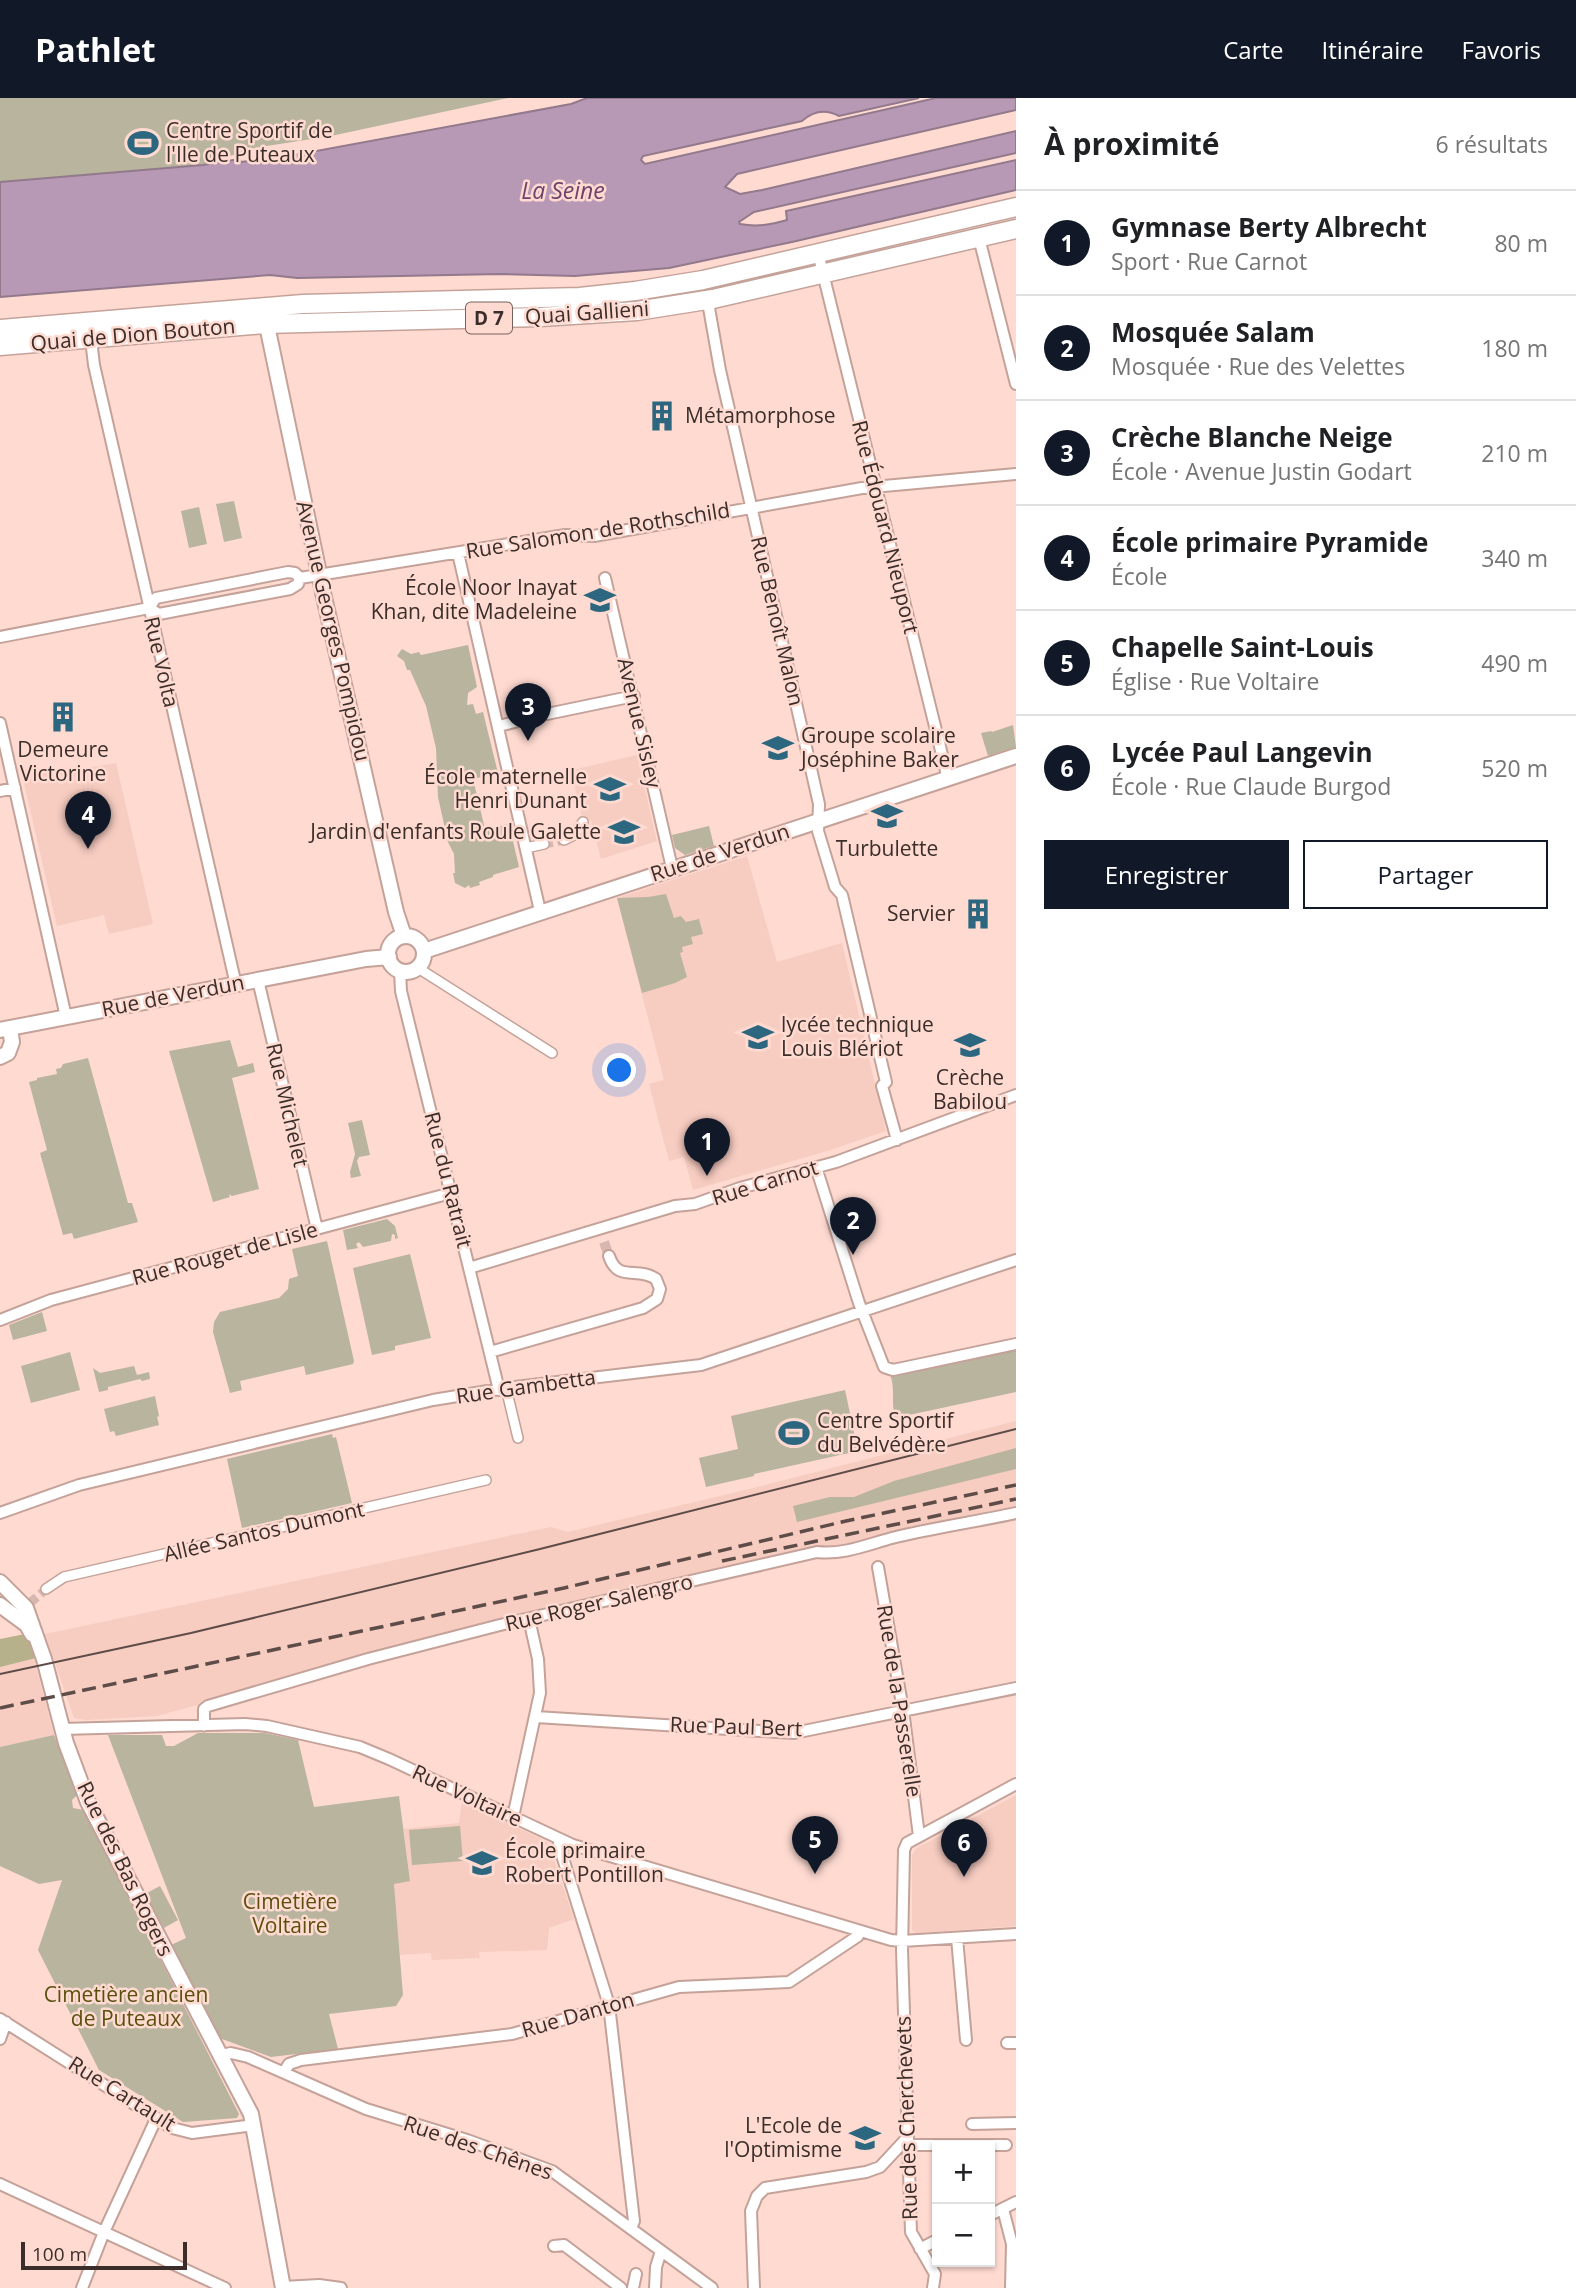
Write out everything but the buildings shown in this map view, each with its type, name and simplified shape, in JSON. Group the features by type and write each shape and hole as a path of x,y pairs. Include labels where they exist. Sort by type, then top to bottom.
{"main road":[{"name":"Quai Gallieni","path":"265,315 580,296 703,280 1016,207"},
{"name":"Quai Gallieni","path":"265,315 540,317 637,311 713,299 1016,229"},
{"name":"Quai de Dion Bouton","path":"0,329 265,315"},
{"name":"Quai de Dion Bouton","path":"0,346 95,338 265,315"}],"street":[{"path":"979,238 1016,384"},
{"path":"818,253 822,275"},
{"name":"Rue Édouard Nieuport","path":"822,275 948,779"},
{"name":"Rue Benoît Malon","path":"713,299 709,308 723,381 819,804 818,831 835,887 842,895 897,1140"},
{"name":"Avenue Georges Pompidou","path":"265,315 320,575 396,912 404,936"},
{"name":"Rue Volta","path":"95,338 92,348 94,365 236,985"},
{"name":"Rue Salomon de Rothschild","path":"300,578 565,536 594,536 875,487 1016,474"},
{"path":"458,553 540,911"},
{"path":"0,637 149,608 159,614 290,589 298,584 300,578 295,573 288,572 156,598 149,608"},
{"name":"Avenue Sisley","path":"605,578 672,868"},
{"path":"547,714 634,696"},
{"path":"499,726 526,719"},
{"path":"0,723 66,1017"},
{"name":"Rue de Verdun","path":"424,951 1016,756"},
{"path":"0,791 15,788"},
{"path":"564,840 574,835 583,822"},
{"path":"526,848 544,844"},
{"path":"404,936 417,939 424,951 418,968 408,972 393,966 388,957 391,944 404,936"},
{"name":"Rue de Verdun","path":"5,1029 388,957"},
{"path":"418,968 552,1053"},
{"name":"Rue du Ratrait","path":"400,971 401,991 490,1352 502,1389"},
{"name":"Rue Michelet","path":"258,980 317,1229"},
{"path":"0,1057 8,1053 12,1042 5,1029"},
{"name":"Rue Carnot","path":"469,1268 675,1206 695,1204 740,1188 836,1162 1016,1095"},
{"path":"816,1167 882,1364 888,1369 1016,1344"},
{"name":"Rue Rouget de Lisle","path":"0,1320 51,1300 451,1194"},
{"path":"601,1229 604,1242"},
{"path":"490,1352 643,1308 657,1299 660,1289 656,1279 646,1273 620,1272 612,1265 609,1256"},
{"name":"Rue Gambetta","path":"0,1514 79,1485 433,1400 701,1365 1016,1260"},
{"path":"502,1389 518,1438"},
{"name":"Allée Santos Dumont","path":"46,1589 64,1577 486,1480"},
{"name":"Rue Roger Salengro","path":"204,1726 204,1709 208,1706 368,1659 817,1552 841,1552 891,1538 1016,1513"},
{"name":"Rue de la Passerelle","path":"878,1567 903,1710 919,1836"},
{"name":"Rue des Bas Rogers","path":"0,1582 28,1606 56,1699 62,1729 88,1802 247,2103 254,2125 283,2287"},
{"name":"Rue des Bas Rogers","path":"0,1605 27,1625 39,1643"},
{"path":"513,1817 536,1717 541,1679 529,1619"},
{"name":"Rue Paul Bert","path":"536,1717 794,1733 1016,1688"},
{"name":"Rue Voltaire","path":"62,1729 245,1724 267,1726 360,1747 560,1840 860,1931 902,1941 1016,1934"},
{"path":"919,1836 1016,1784"},
{"name":"Rue des Cherchevets","path":"919,1836 907,1843 904,1850 902,1941 907,2141 911,2232 934,2274 933,2288"},
{"path":"560,1840 558,1848 609,2005 634,2221 631,2228"},
{"name":"Rue Danton","path":"284,2072 289,2064 301,2060 512,2034 679,1987 789,1982 858,1936 860,1931"},
{"path":"957,1938 965,2040"},
{"path":"0,2039 3,2020"},
{"name":"Rue Cartault","path":"3,2020 172,2129 192,2133 254,2125"},
{"name":"Rue des Chênes","path":"221,2055 236,2053 366,2109 467,2140 552,2171 712,2288"},
{"path":"82,2288 104,2232 156,2119"},
{"path":"972,2124 1016,2123"},
{"path":"754,2288 751,2211 757,2196 765,2188 866,2172 880,2167 907,2141 1006,2145"},
{"path":"0,2184 225,2288"},
{"path":"995,2213 1016,2202"},
{"path":"1003,2209 1012,2244 1011,2288"},
{"path":"920,2249 932,2243"},
{"path":"554,2246 565,2245 621,2288"},
{"path":"655,2288 656,2267 661,2250"},
{"path":"633,2288 636,2274"},
{"path":"283,2287 319,2284 341,2288"}],"shaded area":[{"name":"École maternelle Henri Dunant","path":"637,755 657,841 601,859 591,821 581,815 580,807 573,803 572,798 576,793 574,783 562,786 557,782 555,774"},
{"path":"116,763 153,924 109,934 104,915 57,926 22,775 51,769 53,774"},
{"name":"lycée technique Louis Blériot","path":"747,856 777,962 842,943 886,1131 693,1190 684,1157 669,1161 649,1084 664,1080 617,898"},
{"path":"1016,1421 1016,1509 785,1557 428,1642 157,1716 87,1720 74,1718 45,1634 551,1527 568,1532"},
{"path":"25,1634 36,1658 0,1667 0,1639"},
{"path":"0,1643 33,1655 54,1735 0,1747"},
{"path":"1016,1795 1016,1926 916,1933 912,1930 912,1855 917,1848"},
{"name":"École primaire Robert Pontillon","path":"462,1801 546,1841 549,1845 574,1919 549,1928 547,1950 479,1952 480,1958 432,1960 431,1953 400,1955 394,1884 410,1880 404,1829 459,1823"}],"green space":[{"name":"Centre Sportif de l'Ile de Puteaux","path":"0,98 508,98 331,136 254,148 203,165 0,182"},
{"path":"234,501 242,538 224,542 216,504"},
{"path":"199,507 207,544 189,548 181,511"},
{"path":"468,645 477,687 468,693 467,705 473,704 476,714 483,712 498,773 473,779 485,829 509,824 519,867 493,875 479,882 480,885 470,888 469,885 465,888 455,883 454,854 448,842 438,797 436,748 426,706 410,670 407,670 404,661 397,656 402,649 411,654 419,652 421,655"},
{"path":"1013,725 1016,747 988,756 981,733"},
{"path":"709,826 714,846 685,855 675,848 672,835"},
{"path":"666,894 674,918 681,916 686,922 699,919 703,934 691,937 693,944 682,947 683,952 680,953 687,977 642,993 617,898"},
{"path":"230,1040 238,1067 253,1063 255,1072 232,1078 259,1189 232,1196 229,1194 230,1197 213,1202 169,1051"},
{"path":"88,1058 128,1203 132,1203 138,1222 74,1239 72,1233 63,1235 40,1153 47,1150 29,1082 57,1074 56,1069 63,1064"},
{"path":"362,1120 370,1155 359,1157 357,1161 361,1176 351,1178 355,1154 348,1123"},
{"path":"387,1219 395,1226 398,1238 395,1239 392,1234 391,1241 363,1247 359,1242 356,1244 358,1248 347,1250 343,1230"},
{"path":"327,1241 353,1364 306,1375 304,1366 240,1381 242,1390 230,1393 213,1332 214,1322 220,1312 279,1298 288,1289 289,1279 298,1276 292,1249"},
{"path":"410,1254 431,1338 395,1346 395,1350 372,1355 353,1268"},
{"path":"42,1312 47,1331 13,1340 9,1325"},
{"path":"1016,1350 1016,1392 895,1418 891,1377"},
{"path":"70,1352 80,1390 31,1403 21,1366"},
{"path":"134,1366 137,1375 149,1372 150,1379 108,1387 108,1390 99,1392 93,1368 100,1373"},
{"name":"Centre Sportif du Belvédère","path":"845,1390 858,1451 706,1487 699,1458 738,1449 731,1416"},
{"path":"155,1396 159,1425 116,1436 114,1431 110,1432 104,1409"},
{"path":"332,1434 333,1438 336,1437 352,1503 242,1528 227,1459"},
{"path":"1016,1448 1016,1469 797,1522 793,1506 830,1497 854,1497 894,1481"},
{"name":"Cimetière Voltaire","path":"198,1733 265,1733 298,1740 314,1807 399,1796 410,1881 394,1884 403,1995 396,2006 329,2014 338,2049 271,2057 222,2039 171,1945 186,1938 108,1735 162,1735 166,1746 174,1746"},
{"name":"Cimetière ancien de Puteaux","path":"54,1735 77,1795 72,1800 73,1808 84,1810 239,2114 237,2118 183,2122 99,2070 38,1950 62,1880 39,1884 0,1866 0,1747"},
{"path":"460,1826 463,1861 412,1865 409,1830"},
{"path":"160,1886 178,1920 164,1928 145,1894"}],"water":[{"name":"La Seine","path":"587,98 919,98 839,116 829,112 815,113 802,121 643,156 641,160 645,164 936,98 1016,98 1016,110 737,174 725,187 740,194 762,190 1016,131 1016,153 754,212 739,222 740,224 775,223 787,220 786,211 1016,160 1016,190 669,268 575,276 501,274 297,278 270,275 0,297 0,182 203,165 239,159 241,162 257,162 571,104"}],"tunnel":[{"path":"526,719 547,714"},
{"path":"544,844 564,840"},
{"path":"604,1242 609,1256"},
{"path":"30,1603 46,1589"}],"tram line":[{"path":"0,1674 191,1633 540,1549 1016,1429"}],"railway":[{"path":"0,1708 564,1588 846,1521 1016,1485"},
{"path":"722,1561 1016,1499"}],"place":[{"name":"Centre Sportif de l'Ile de Puteaux","path":"143,143"},
{"name":"Métamorphose","path":"662,416"},
{"name":"École Noor Inayat Khan, dite Madeleine","path":"600,600"},
{"name":"Demeure Victorine","path":"63,717"},
{"name":"Crèche Blanche Neige","path":"528,741"},
{"name":"Groupe scolaire Joséphine Baker","path":"778,748"},
{"name":"École maternelle Henri Dunant","path":"610,789"},
{"name":"Turbulette","path":"887,816"},
{"name":"Jardin d'enfants Roule Galette","path":"624,832"},
{"name":"École primaire Pyramide","path":"88,849"},
{"name":"Servier","path":"978,914"},
{"name":"lycée technique Louis Blériot","path":"758,1037"},
{"name":"Crèche Babilou","path":"970,1045"},
{"name":"Gymnase Berty Albrecht","path":"707,1176"},
{"name":"Mosquée Salam","path":"853,1255"},
{"name":"Centre Sportif du Belvédère","path":"794,1433"},
{"name":"École primaire Robert Pontillon","path":"482,1863"},
{"name":"Chapelle Saint-Louis","path":"815,1874"},
{"name":"Lycée Paul Langevin","path":"964,1877"},
{"name":"L'Ecole de l'Optimisme","path":"865,2138"}]}
